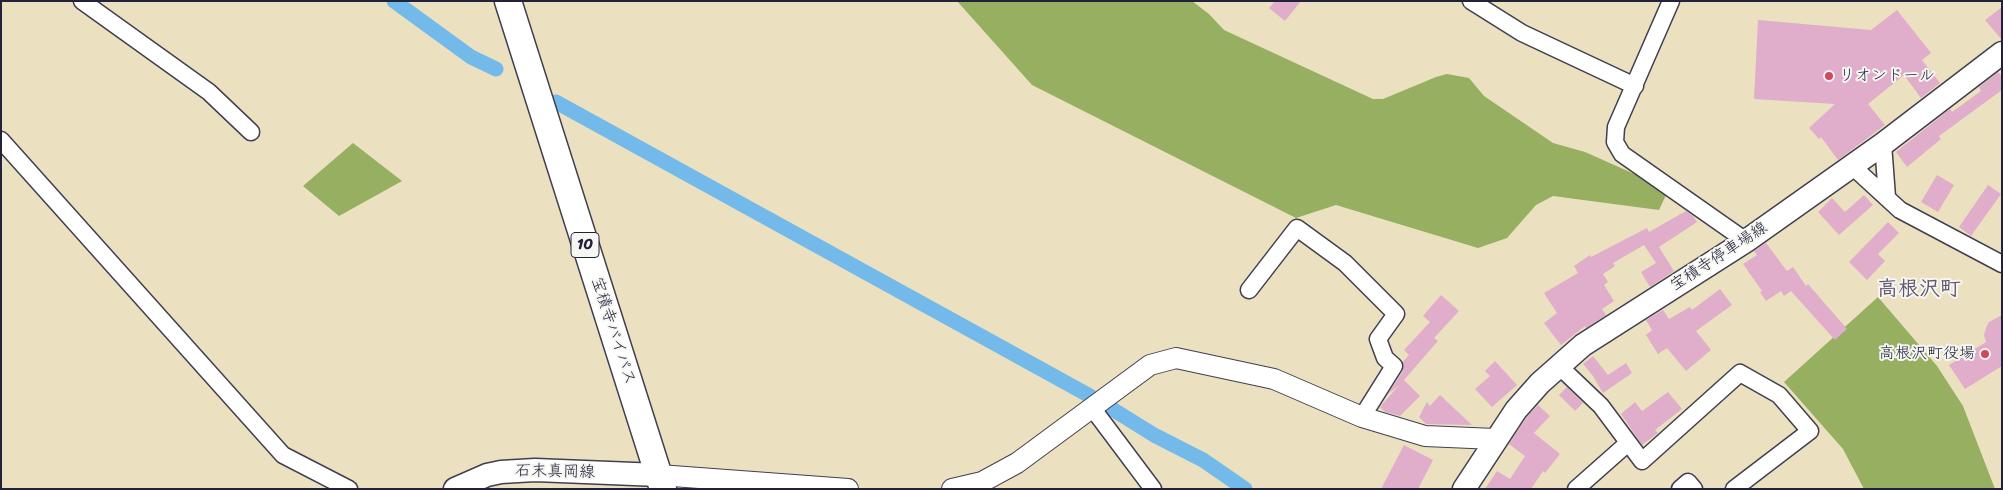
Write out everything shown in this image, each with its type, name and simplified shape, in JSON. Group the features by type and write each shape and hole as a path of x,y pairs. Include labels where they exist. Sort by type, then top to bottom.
{"main road":[{"name":"宝積寺バイパス","path":"492,1 652,482"},
{"name":"宝積寺バイパス","path":"508,1 652,482"},
{"name":"宝積寺停車場線","path":"1464,489 1495,439 1516,410 1559,366 1583,345 1746,241 1883,144 2002,53"},
{"name":"石末真岡線","path":"455,489 486,475 535,470 652,482"}],"street":[{"path":"82,1 209,92 251,132"},
{"path":"1470,1 1522,33 1635,86"},
{"path":"1671,1 1616,127 1615,142 1622,154 1746,241"},
{"path":"1,140 283,455 349,489"},
{"path":"1883,144 1887,197"},
{"path":"1851,165 1900,210 2002,264"},
{"path":"1249,290 1297,228 1345,264 1396,314 1378,339 1385,358 1394,366 1362,417"},
{"path":"952,489 982,482 1018,463 1150,365 1176,358 1274,379 1362,417 1425,436 1495,439"},
{"path":"1559,366 1601,406 1642,461 1740,373 1779,395 1810,431 1734,489"},
{"path":"1093,408 1153,489"},
{"path":"1576,489 1628,444"},
{"path":"652,482 848,489"},
{"path":"1680,489 1688,482 1694,489"}],"green space":[{"path":"957,1 1192,1 1209,14 1224,30 1373,99 1383,99 1447,74 1469,78 1484,96 1553,143 1585,152 1657,184 1666,195 1659,210 1553,196 1536,205 1507,238 1478,248 1336,205 1296,218 1032,85"},
{"path":"353,143 402,181 339,216 303,186"},
{"path":"1878,297 1937,366 1963,406 1995,489 1864,489 1843,449 1784,382"}],"building":[{"path":"1275,1 1301,1 1285,21 1269,8"},
{"path":"2002,7 2002,40 1985,20"},
{"name":"リオンドール","path":"1897,10 1931,53 1922,60 1940,83 1921,98 1904,75 1868,104 1885,125 1838,160 1821,137 1819,139 1809,128 1835,104 1754,99 1758,20 1871,30"},
{"path":"1998,72 2002,77 2002,90 1939,136 1941,139 1907,167 1896,152 1950,109 1952,112 1981,91 1979,87"},
{"path":"1937,175 1954,185 1938,212 1921,202"},
{"path":"1988,185 2001,194 1971,236 1959,227"},
{"path":"1864,195 1873,205 1839,235 1818,212 1832,198 1845,212"},
{"path":"1686,211 1697,222 1659,247 1674,271 1650,287 1641,272 1656,263 1644,245 1613,263 1615,266 1603,274 1608,282 1604,285 1614,301 1602,309 1606,315 1586,328 1585,326 1561,345 1544,323 1557,313 1544,293 1578,273 1574,266 1590,255 1591,257 1647,228 1649,232"},
{"path":"1888,222 1899,233 1878,254 1885,261 1867,280 1849,262"},
{"path":"1766,243 1787,271 1793,267 1806,286 1808,284 1847,329 1835,340 1791,291 1784,296 1781,291 1766,301 1760,292 1762,291 1743,264 1757,255 1754,251"},
{"path":"1720,289 1732,305 1696,331 1711,350 1686,371 1667,348 1658,354 1646,335 1652,330 1646,320 1663,310 1669,319 1690,307 1692,310"},
{"path":"1441,295 1459,311 1434,338 1438,341 1403,381 1420,396 1400,416 1385,412 1380,407 1399,385 1388,394 1403,371 1403,362 1409,355 1404,350 1430,322 1423,316"},
{"name":"高根沢町役場","path":"2002,315 2002,366 1965,389 1949,365 1986,342 1984,335 1989,322"},
{"path":"1593,356 1608,375 1626,363 1632,373 1603,393 1583,364"},
{"path":"1495,361 1517,385 1492,407 1475,389 1490,376 1485,371"},
{"path":"1567,387 1583,403 1575,411 1559,395"},
{"path":"1668,392 1682,409 1655,430 1658,433 1642,445 1621,414 1635,402 1642,411"},
{"path":"1440,395 1472,425 1426,424 1419,417 1427,402 1430,406"},
{"path":"1538,405 1550,416 1534,433 1560,454 1545,473 1543,471 1531,489 1485,489 1497,471 1510,479 1525,456 1509,444 1526,418"},
{"path":"1404,445 1433,460 1418,489 1381,489"}],"waterway":[{"path":"394,1 471,57 496,69"},
{"path":"556,102 1090,396"},
{"path":"1109,407 1154,435 1203,460 1245,489"}],"place":[{"name":"リオンドール","path":"1829,76"},
{"name":"高根沢町役場","path":"1985,354"}],"district":[{"name":"高根沢町","path":"1919,290"}]}
